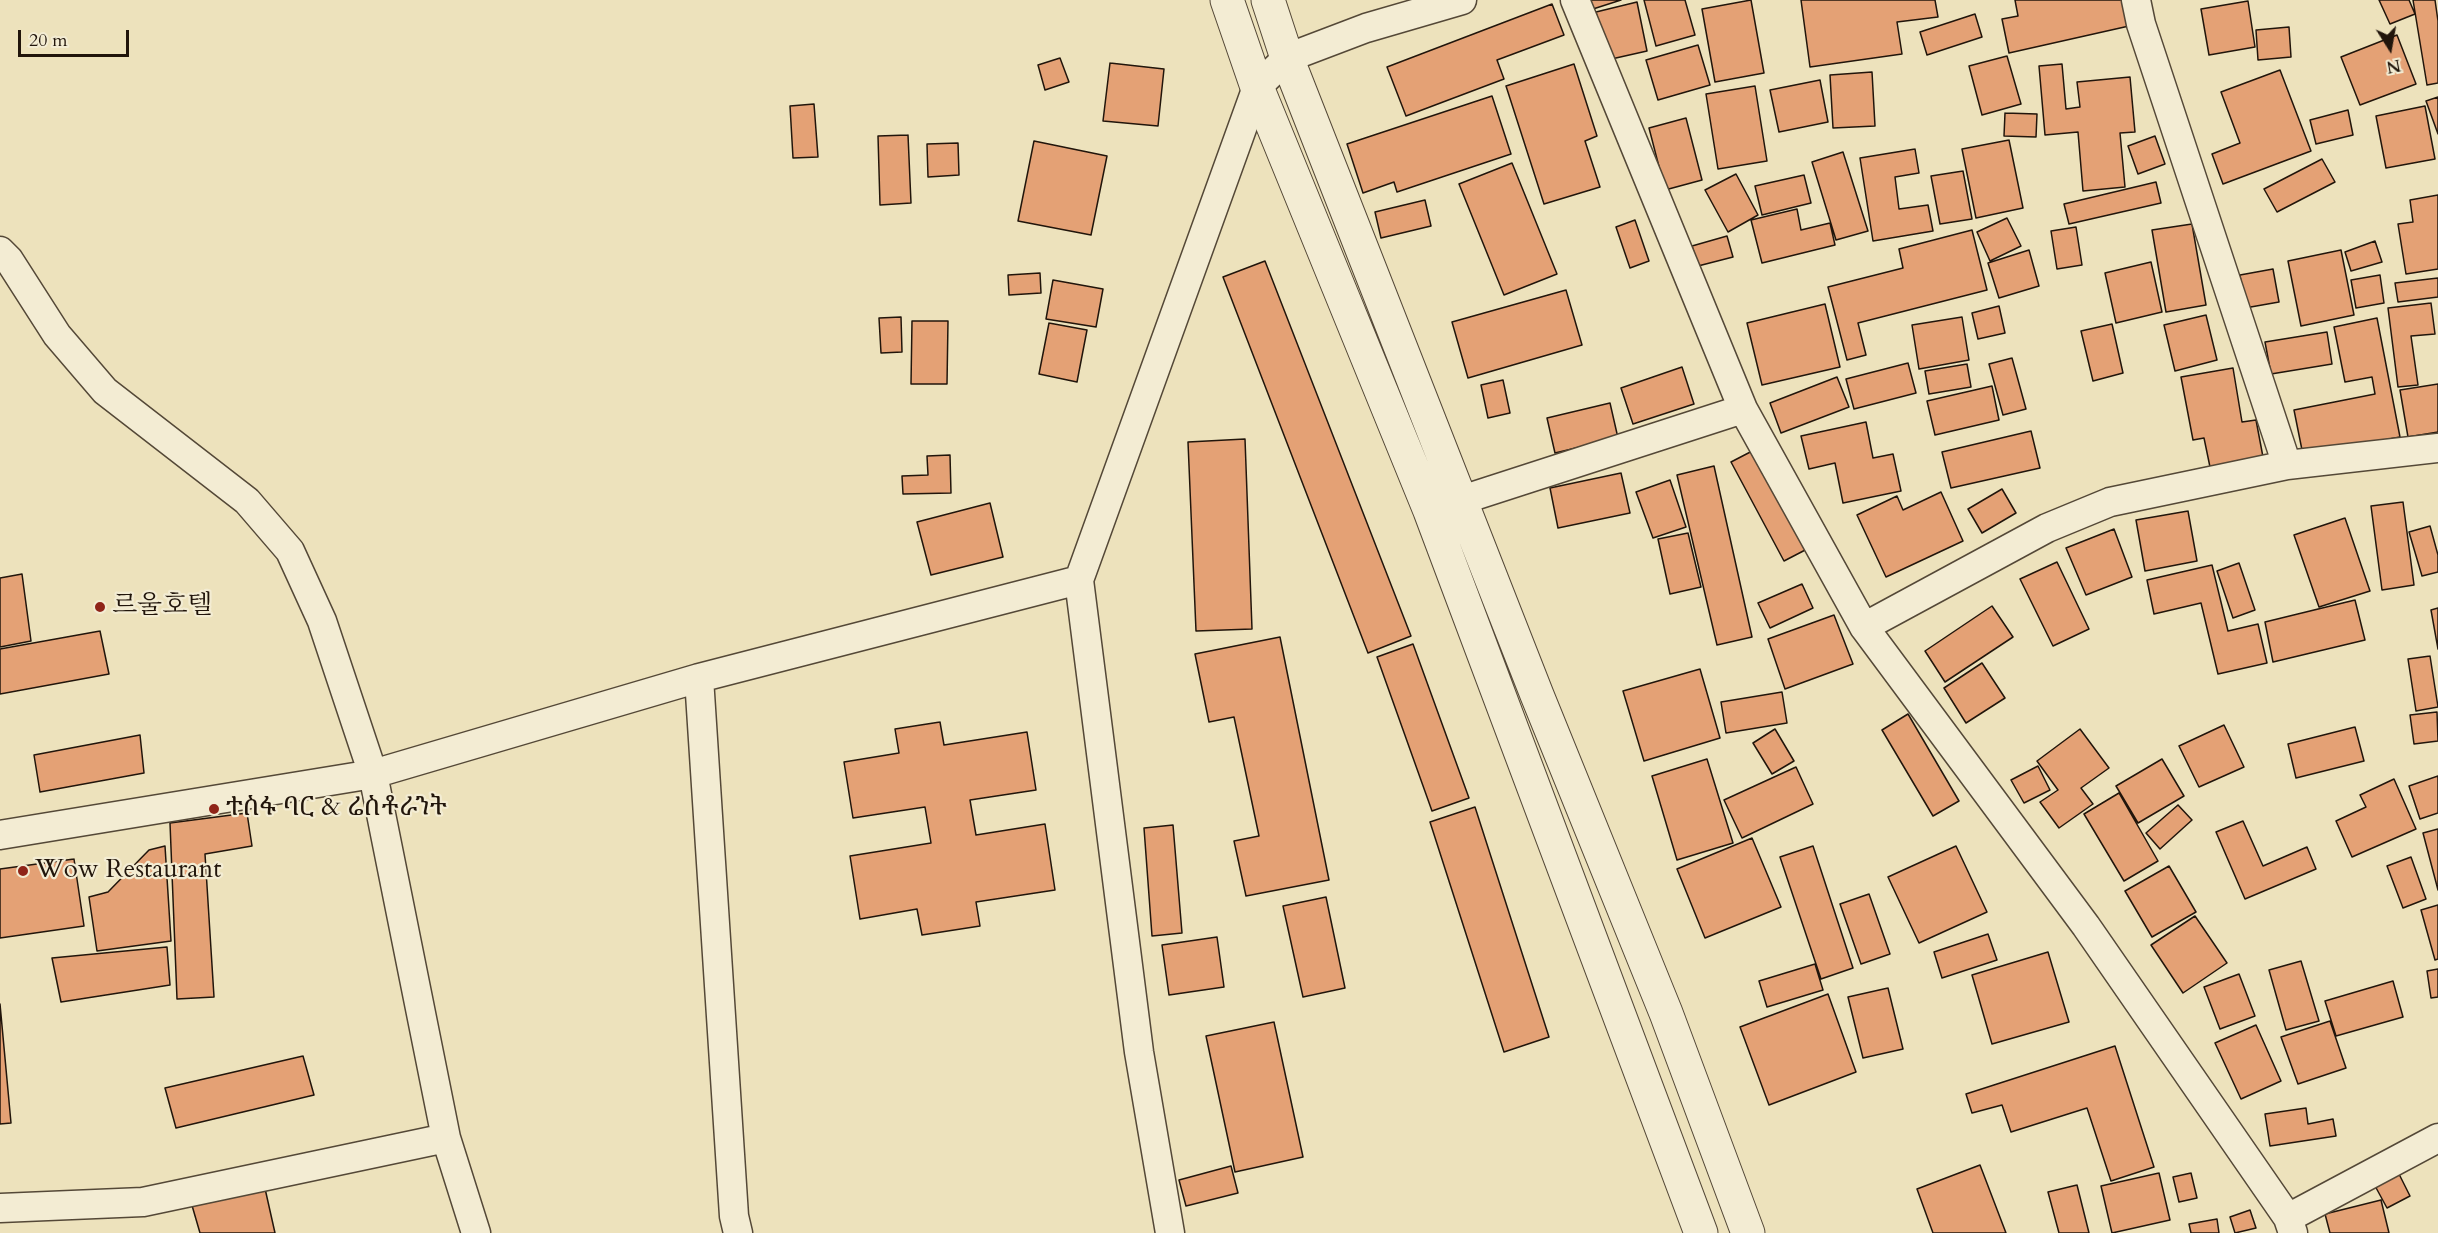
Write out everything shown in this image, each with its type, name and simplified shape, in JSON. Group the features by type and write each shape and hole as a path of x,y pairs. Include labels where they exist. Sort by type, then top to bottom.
{"street":[{"path":"1227,0 1257,87 1430,511 1701,1233"},
{"path":"1268,0 1287,58 1666,1013 1748,1233"},
{"path":"1170,1233 1139,1052 1079,580 1257,87 1287,58 1366,28 1462,0"},
{"path":"1575,0 1743,409 1864,627 2086,926 2291,1225 2438,1138"},
{"path":"2136,0 2141,24 2288,465"},
{"path":"0,251 9,260 57,335 105,391 247,501 290,551 321,621 373,774 446,1138 476,1233"},
{"path":"1430,511 1461,499 1743,409"},
{"path":"1864,627 2047,528 2110,502 2288,465 2438,448"},
{"path":"0,835 373,774 699,678 1079,580"},
{"path":"699,678 734,1216 738,1233"},
{"path":"0,1208 144,1202 446,1138"}],"building":[{"path":"1590,0 1621,0 1593,9"},
{"path":"1644,0 1685,0 1695,35 1656,46"},
{"path":"1751,0 1764,73 1715,82 1702,9"},
{"path":"1801,0 1935,0 1938,17 1897,22 1902,54 1810,67"},
{"path":"2015,0 2123,0 2129,26 2009,53 2002,19 2018,16"},
{"path":"2379,0 2409,0 2415,14 2390,24"},
{"path":"2413,0 2435,0 2438,21 2438,83 2427,85"},
{"path":"2248,1 2255,47 2209,55 2201,9"},
{"path":"1637,2 1647,51 1607,60 1596,12"},
{"path":"1552,4 1564,35 1497,60 1504,79 1406,116 1387,67"},
{"path":"1975,14 1982,37 1927,55 1920,32"},
{"path":"2289,27 2291,57 2258,60 2256,30"},
{"path":"2397,35 2416,84 2360,105 2341,57"},
{"path":"1698,45 1710,85 1658,100 1646,60"},
{"path":"2007,56 2021,104 1982,115 1969,66"},
{"path":"1060,58 1069,82 1045,90 1038,65"},
{"path":"1110,63 1164,69 1158,126 1103,121"},
{"path":"1574,64 1597,136 1585,141 1600,187 1544,204 1506,86"},
{"path":"2062,64 2066,109 2080,107 2077,82 2130,77 2135,132 2120,133 2125,187 2083,191 2078,132 2045,135 2039,66"},
{"path":"2280,70 2311,151 2223,184 2212,154 2240,143 2221,92"},
{"path":"1872,72 1875,126 1833,128 1830,75"},
{"path":"1820,80 1828,122 1779,132 1770,90"},
{"path":"1755,86 1767,161 1718,169 1706,94"},
{"path":"1492,96 1511,154 1397,192 1394,182 1363,193 1347,144"},
{"path":"2438,97 2438,134 2426,101"},
{"path":"814,104 818,157 793,158 790,106"},
{"path":"2425,106 2435,159 2386,168 2376,116"},
{"path":"2348,110 2353,135 2316,144 2310,120"},
{"path":"2005,113 2037,114 2036,137 2004,136"},
{"path":"1686,118 1702,180 1665,190 1649,128"},
{"path":"908,135 911,203 880,205 878,136"},
{"path":"2155,136 2165,164 2138,174 2128,146"},
{"path":"2009,140 2023,208 1976,218 1962,149"},
{"path":"1034,141 1107,156 1091,235 1018,221"},
{"path":"958,143 959,175 928,177 927,144"},
{"path":"1915,149 1919,173 1895,177 1899,209 1928,205 1933,231 1873,241 1860,158"},
{"path":"1843,152 1868,231 1836,240 1812,162"},
{"path":"2322,159 2335,182 2277,212 2264,189"},
{"path":"1512,163 1557,274 1504,295 1459,184"},
{"path":"1963,171 1972,219 1940,224 1931,176"},
{"path":"1736,174 1758,215 1728,232 1705,190"},
{"path":"1804,175 1811,203 1762,215 1755,186"},
{"path":"2156,182 2161,203 2069,224 2064,204"},
{"path":"2438,195 2438,269 2406,274 2398,224 2413,222 2410,200"},
{"path":"1425,200 1431,226 1381,238 1375,212"},
{"path":"1797,209 1801,230 1830,223 1835,245 1762,263 1751,220"},
{"path":"2007,218 2021,246 1990,261 1977,232"},
{"path":"1635,220 1649,261 1630,268 1616,227"},
{"path":"2192,224 2206,305 2166,312 2152,230"},
{"path":"2076,227 2082,265 2057,269 2051,231"},
{"path":"1972,230 1987,290 1858,323 1866,355 1847,360 1828,287 1903,268 1899,249"},
{"path":"1727,236 1733,257 1698,266 1692,246"},
{"path":"2375,241 2382,262 2351,271 2345,252"},
{"path":"2029,250 2039,286 1999,298 1988,263"},
{"path":"2341,250 2354,315 2301,326 2288,261"},
{"path":"1265,261 1411,636 1368,653 1223,277"},
{"path":"2151,262 2162,312 2116,323 2105,273"},
{"path":"2273,269 2279,302 2245,308 2240,275"},
{"path":"1040,273 1041,293 1009,295 1008,275"},
{"path":"2380,275 2384,303 2356,308 2351,280"},
{"path":"2438,278 2438,297 2398,302 2395,283"},
{"path":"1053,280 1103,289 1096,327 1046,319"},
{"path":"1566,290 1582,345 1468,378 1452,322"},
{"path":"2431,303 2435,334 2411,336 2418,385 2398,387 2388,308"},
{"path":"1825,304 1840,367 1762,385 1747,323"},
{"path":"1999,306 2005,333 1978,339 1972,313"},
{"path":"2206,315 2217,360 2175,371 2164,325"},
{"path":"901,317 902,352 881,353 879,318"},
{"path":"1962,317 1969,360 1919,369 1912,325"},
{"path":"2377,318 2400,437 2303,455 2294,410 2375,394 2372,377 2345,382 2334,327"},
{"path":"912,321 948,321 947,384 911,384"},
{"path":"1049,323 1087,330 1077,382 1039,374"},
{"path":"2112,324 2123,373 2093,381 2081,331"},
{"path":"2327,332 2332,364 2271,374 2265,342"},
{"path":"2012,358 2026,409 2003,415 1989,364"},
{"path":"1908,363 1916,393 1854,409 1846,379"},
{"path":"1967,364 1971,387 1929,394 1925,371"},
{"path":"1682,367 1694,404 1633,424 1621,388"},
{"path":"2233,368 2242,422 2256,420 2263,457 2210,467 2204,438 2193,440 2181,377"},
{"path":"1837,377 1849,407 1781,433 1770,403"},
{"path":"1503,380 1510,413 1488,418 1481,385"},
{"path":"2438,384 2438,432 2408,437 2400,390"},
{"path":"1992,386 1999,420 1935,435 1927,401"},
{"path":"1610,403 1618,438 1555,453 1547,418"},
{"path":"1866,422 1873,458 1893,454 1901,491 1843,503 1835,463 1809,469 1801,436"},
{"path":"2031,431 2040,468 1951,488 1942,452"},
{"path":"1245,439 1252,629 1196,631 1188,442"},
{"path":"1758,448 1811,547 1784,561 1731,462"},
{"path":"950,455 951,493 903,494 902,476 928,475 927,456"},
{"path":"1714,466 1752,637 1717,645 1677,475"},
{"path":"1621,473 1630,513 1558,528 1550,488"},
{"path":"1670,480 1686,527 1653,538 1636,492"},
{"path":"2002,489 2016,513 1982,533 1968,509"},
{"path":"1941,492 1963,541 1886,577 1857,515 1897,496 1903,510"},
{"path":"2403,502 2414,585 2382,590 2371,506"},
{"path":"990,503 1003,557 931,575 917,522"},
{"path":"2188,511 2197,561 2145,571 2136,520"},
{"path":"2345,518 2370,591 2319,607 2294,535"},
{"path":"2430,526 2438,555 2438,572 2422,576 2409,532"},
{"path":"2114,529 2132,577 2086,595 2066,548"},
{"path":"1688,533 1701,587 1670,594 1658,539"},
{"path":"2057,562 2089,629 2053,646 2020,579"},
{"path":"2239,563 2255,610 2233,618 2217,571"},
{"path":"2212,565 2228,631 2258,624 2267,663 2218,674 2201,603 2154,614 2147,580"},
{"path":"22,574 31,641 0,647 0,578"},
{"path":"1802,584 1813,608 1770,628 1758,603"},
{"path":"2355,600 2365,640 2273,662 2265,622"},
{"path":"1992,606 2013,637 1945,682 1925,651"},
{"path":"2438,608 2438,649 2431,610"},
{"path":"1834,615 1853,664 1785,689 1768,639"},
{"path":"100,631 109,674 0,694 0,649"},
{"path":"1280,637 1329,880 1246,896 1234,841 1259,836 1234,717 1209,722 1195,654"},
{"path":"1413,644 1469,798 1432,811 1377,657"},
{"path":"2430,656 2438,707 2416,711 2408,659"},
{"path":"1982,663 2005,698 1966,723 1944,688"},
{"path":"1700,669 1720,738 1644,761 1623,691"},
{"path":"1782,692 1787,723 1726,733 1721,702"},
{"path":"2437,712 2438,741 2414,744 2410,715"},
{"path":"1908,714 1959,801 1933,816 1882,730"},
{"path":"940,722 944,745 1027,732 1036,790 970,800 976,835 1045,824 1055,890 976,902 980,926 922,935 917,909 860,919 850,856 931,843 925,807 853,818 844,762 899,753 895,729"},
{"path":"2224,725 2244,767 2199,787 2179,746"},
{"path":"2355,727 2364,761 2296,778 2288,744"},
{"path":"1775,729 1794,761 1772,774 1753,743"},
{"path":"2080,729 2109,768 2081,788 2093,804 2059,828 2040,802 2058,790 2037,761"},
{"path":"140,735 144,773 40,792 34,755"},
{"path":"1707,759 1733,843 1677,860 1652,776"},
{"path":"2162,759 2184,796 2138,823 2116,786"},
{"path":"2038,766 2050,790 2024,803 2011,780"},
{"path":"1796,767 1813,804 1742,838 1724,800"},
{"path":"2438,776 2438,813 2420,819 2409,786"},
{"path":"2394,779 2416,829 2352,857 2336,821 2366,807 2360,795"},
{"path":"2119,793 2158,861 2124,881 2084,814"},
{"path":"2178,805 2192,820 2160,849 2146,833"},
{"path":"1475,807 1549,1037 1504,1052 1430,822"},
{"path":"247,813 252,846 205,854 214,997 177,999 170,823"},
{"path":"2243,821 2263,866 2307,847 2316,869 2245,899 2216,832"},
{"path":"1173,825 1182,933 1152,936 1144,828"},
{"path":"2438,829 2438,890 2423,833"},
{"path":"1752,838 1781,907 1705,938 1677,869"},
{"path":"165,846 171,941 97,951 89,897 108,892 149,850"},
{"path":"1813,846 1853,968 1821,979 1780,857"},
{"path":"1956,846 1987,912 1919,943 1888,877"},
{"path":"2411,857 2426,899 2403,908 2387,866"},
{"path":"74,859 84,926 0,938 0,869"},
{"path":"2169,866 2196,912 2152,937 2125,891"},
{"path":"1869,894 1890,954 1861,964 1840,904"},
{"path":"1326,897 1345,988 1303,997 1283,906"},
{"path":"2438,905 2438,959 2435,960 2421,910"},
{"path":"2195,916 2227,963 2183,993 2151,945"},
{"path":"1988,934 1997,960 1942,978 1934,952"},
{"path":"1217,937 1224,987 1169,995 1162,945"},
{"path":"167,947 170,985 61,1002 52,958"},
{"path":"2048,952 2069,1022 1992,1044 1972,975"},
{"path":"2301,961 2319,1021 2286,1030 2269,970"},
{"path":"1815,964 1823,990 1767,1007 1759,981"},
{"path":"2438,969 2438,997 2431,998 2427,971"},
{"path":"2239,974 2255,1016 2220,1029 2204,987"},
{"path":"2393,981 2403,1017 2336,1036 2325,1001"},
{"path":"1888,988 1903,1049 1863,1058 1848,997"},
{"path":"1828,994 1856,1072 1769,1105 1740,1027"},
{"path":"0,1004 11,1123 0,1124"},
{"path":"2330,1021 2346,1068 2298,1084 2281,1037"},
{"path":"1274,1022 1303,1157 1235,1172 1206,1036"},
{"path":"2256,1025 2281,1081 2241,1099 2215,1043"},
{"path":"2115,1046 2154,1167 2111,1181 2087,1108 2011,1132 2002,1105 1972,1113 1966,1094"},
{"path":"303,1056 314,1095 176,1128 165,1088"},
{"path":"2306,1108 2308,1124 2333,1119 2336,1136 2270,1146 2265,1114"},
{"path":"1980,1165 2006,1233 1933,1233 1917,1189"},
{"path":"1231,1166 1238,1193 1186,1206 1179,1180"},
{"path":"2398,1172 2410,1196 2387,1208 2374,1184"},
{"path":"2159,1173 2170,1220 2112,1233 2101,1186"},
{"path":"2191,1173 2197,1198 2179,1202 2173,1177"},
{"path":"264,1184 275,1233 200,1233 191,1202"},
{"path":"2077,1185 2089,1233 2059,1233 2048,1192"},
{"path":"2381,1200 2389,1233 2330,1233 2325,1214"},
{"path":"2250,1210 2256,1228 2235,1233 2230,1217"},
{"path":"2217,1219 2219,1233 2191,1233 2189,1224"}],"place":[{"name":"르울호텔","path":"100,607"},
{"name":"ተስፋ ባር & ሬስቶራንት","path":"214,809"},
{"name":"Wow Restaurant","path":"23,871"}]}
